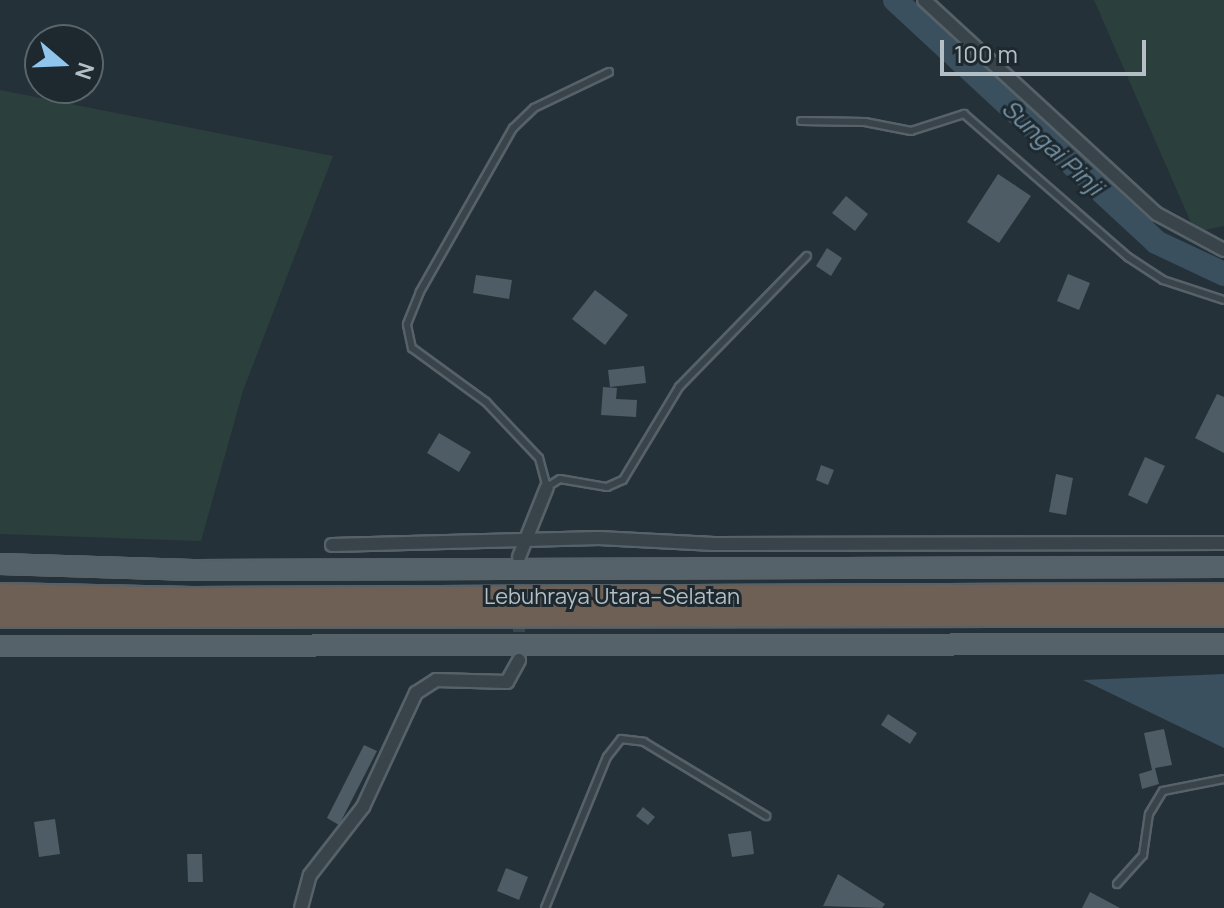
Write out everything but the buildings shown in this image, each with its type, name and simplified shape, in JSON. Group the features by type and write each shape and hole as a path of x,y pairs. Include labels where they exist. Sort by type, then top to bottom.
{"highway":[{"name":"Lebuhraya Utara–Selatan","path":"0,595 192,599 1224,595"},
{"name":"Lebuhraya Utara–Selatan","path":"0,616 1224,615"}],"main road":[{"path":"0,564 193,570 1224,567"},
{"path":"0,646 1224,644"}],"street":[{"path":"924,0 1157,214 1224,250"},
{"path":"519,557 547,487"},
{"path":"332,545 524,539 714,544 1224,543"},
{"path":"301,908 310,875 363,807 416,693 436,680 507,682 519,660"}],"lane":[{"path":"609,72 534,108 513,128 420,292 407,325 412,348 486,402 539,458 547,487 560,479 607,487 623,480 679,387 807,256"},
{"path":"801,121 865,122 911,131 964,114 1128,257 1163,280 1224,300"},
{"path":"545,908 607,757 621,739 644,742 766,816"},
{"path":"1117,884 1143,855 1149,814 1163,791 1224,779"}],"green space":[{"path":"1094,0 1224,0 1224,226 1195,232"},
{"path":"0,90 24,95 24,104 71,104 333,156 243,391 201,541 0,534"}],"water":[{"path":"1224,674 1224,748 1083,680"}],"waterway":[{"name":"Sungai Pinji","path":"895,0 1156,242 1224,274"}],"tunnel":[{"path":"519,565 519,650"}]}
